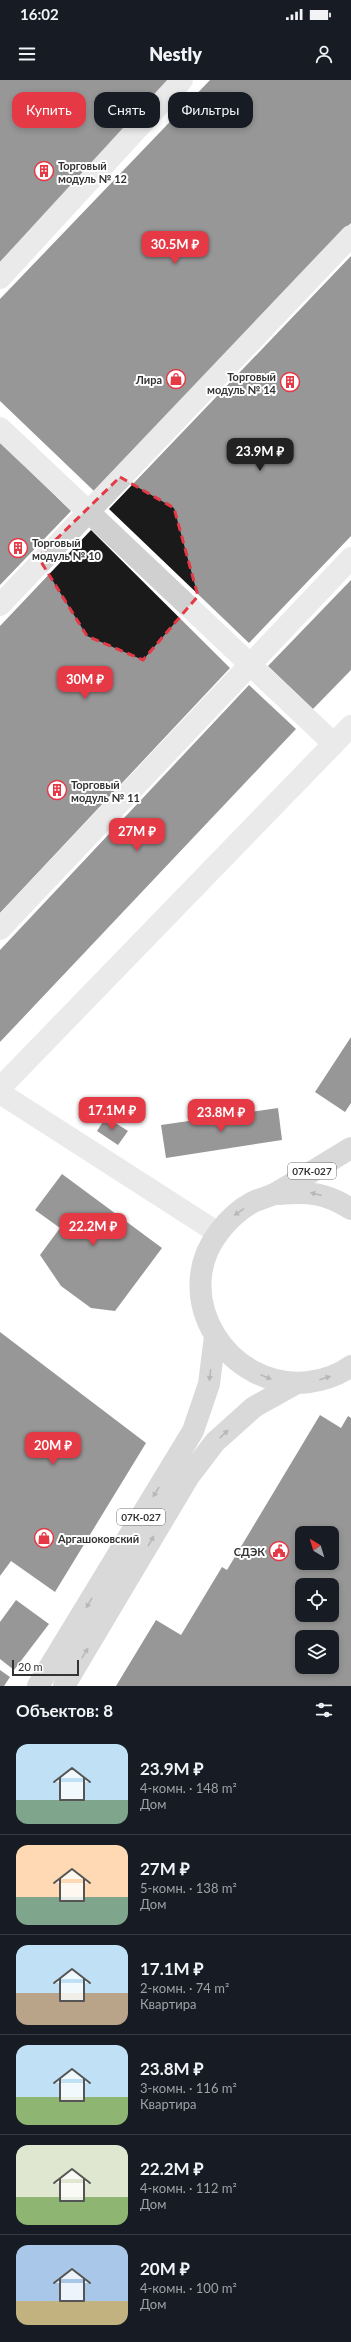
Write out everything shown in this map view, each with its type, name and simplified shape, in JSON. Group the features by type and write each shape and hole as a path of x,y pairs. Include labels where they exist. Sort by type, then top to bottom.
{"main road":[{"name":"07К-027","path":"38,1686 193,1431 209,1384 215,1336 206,1316 202,1295 202,1280 208,1252 218,1233 234,1216 252,1202 274,1194 351,1148"},
{"path":"274,1194 305,1191 335,1199 351,1209"},
{"path":"215,1336 230,1356 250,1371 272,1380 296,1383"},
{"name":"07К-027","path":"64,1686 189,1476 215,1442 254,1407 296,1383 323,1380 351,1366"}],"lane":[{"path":"0,278 182,80"},
{"path":"0,605 351,236"},
{"path":"0,428 334,744"},
{"path":"0,929 249,664 351,558"},
{"path":"0,1088 351,726"},
{"path":"0,1093 218,1233"}],"highlighted area":[{"path":"120,477 174,508 198,596 143,660 87,636 38,557"}],"building":[{"name":"Торговый модуль № 12","path":"0,80 176,80 160,97 160,92 94,92 94,128 130,128 0,262"},
{"path":"210,80 351,80 351,223 94,491 0,401 0,299 168,124 168,128 253,128 253,92 198,92"},
{"name":"Торговый модуль № 14","path":"351,256 351,536 249,643 109,509"},
{"name":"Торговый модуль № 10","path":"0,442 71,511 0,585"},
{"name":"Торговый модуль № 11","path":"91,530 230,668 0,913 0,626"},
{"path":"351,580 351,670 313,709 268,666"},
{"path":"249,685 296,729 0,1042 0,950"},
{"path":"351,1037 351,1103 345,1112 315,1092"},
{"path":"278,1108 282,1140 166,1158 161,1125"},
{"path":"106,1117 128,1131 118,1145 97,1131"},
{"path":"62,1174 162,1248 115,1311 91,1308 61,1286 40,1255 60,1228 35,1210"},
{"path":"0,1332 146,1443 55,1592 11,1561 0,1576"},
{"path":"320,1415 341,1428 348,1416 351,1418 351,1686 116,1686 156,1620 181,1635 222,1567 227,1570"},
{"path":"16,1600 49,1624 14,1670 0,1659 0,1622"},
{"path":"0,1670 10,1677 4,1686 0,1686"}],"place":[{"name":"Торговый модуль № 12","path":"44,171"},
{"name":"Лира","path":"176,379"},
{"name":"Торговый модуль № 14","path":"290,382"},
{"name":"Торговый модуль № 10","path":"18,548"},
{"name":"Торговый модуль № 11","path":"57,790"},
{"name":"Аргашоковский","path":"44,1538"},
{"name":"СДЭК","path":"279,1551"}]}
